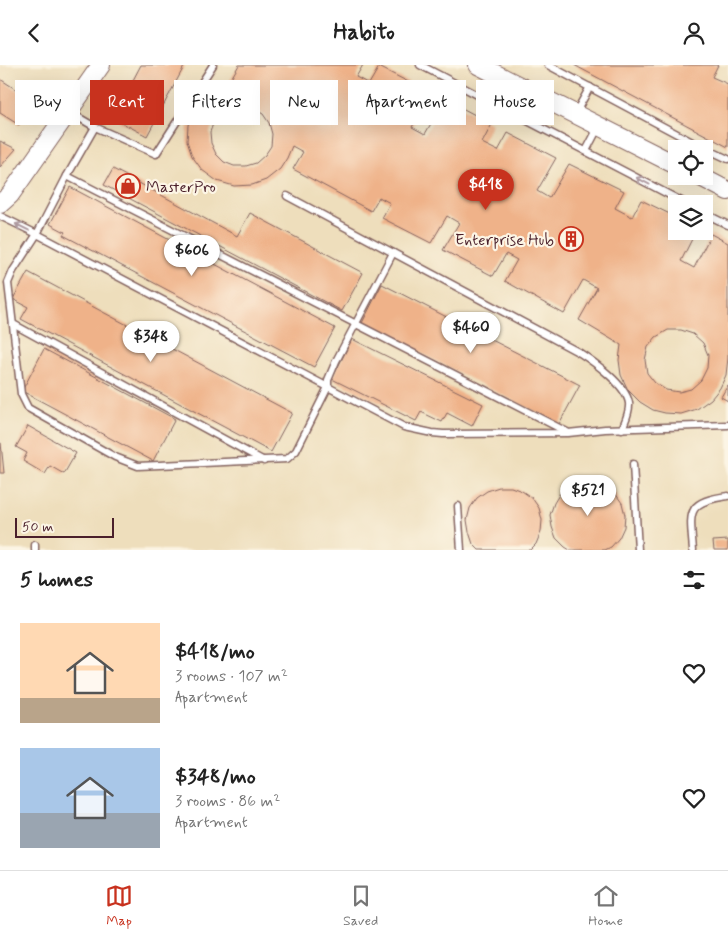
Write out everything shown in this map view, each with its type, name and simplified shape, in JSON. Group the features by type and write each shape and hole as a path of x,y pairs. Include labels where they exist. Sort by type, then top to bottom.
{"street":[{"path":"80,96 101,65"},
{"path":"478,65 668,161"},
{"path":"0,204 10,195 60,125"},
{"path":"713,183 728,191"}],"lane":[{"path":"80,118 156,154 214,65"},
{"path":"420,65 670,195"},
{"path":"548,65 688,140"},
{"path":"576,113 590,87"},
{"path":"586,151 599,125"},
{"path":"95,127 8,283 21,394 28,408 106,452 138,466 287,459 296,451 328,387 332,368 393,253"},
{"path":"713,152 728,159"},
{"path":"67,176 568,433"},
{"path":"287,196 580,353 597,364 623,390 627,397 629,410 622,429"},
{"path":"0,216 404,427 432,433 568,433 605,429 728,425"},
{"path":"713,218 728,225"},
{"path":"13,324 264,461"},
{"path":"633,464 638,550"},
{"path":"693,550 691,518 695,507 702,501 728,496"},
{"path":"458,506 461,550"}],"building":[{"path":"141,65 185,65 177,80 174,80 174,86 164,104 164,80 133,80"},
{"name":"Enterprise Hub","path":"239,65 363,65 356,77 362,80 348,80 348,125 413,125 412,127 425,134 430,125 466,125 466,110 476,115 476,125 491,125 482,143 498,151 508,133 556,158 537,191 549,198 569,164 624,191 615,208 632,217 641,200 668,213 668,240 692,240 681,261 694,268 708,240 713,240 713,235 728,243 728,358 726,375 720,388 711,399 697,409 681,414 653,410 640,402 628,390 621,375 619,360 621,345 579,320 597,288 583,280 564,314 505,281 517,260 506,254 493,276 443,250 459,223 447,216 431,243 382,218 390,203 379,197 371,211 293,169 303,152 292,146 280,169 266,180 252,185 234,186 217,181 202,170 192,156 187,141 188,125 213,125 210,132 211,143 216,154 224,162 234,166 246,166 256,163 265,155 271,146 272,134 269,123 260,112 260,80 230,80","holes":["668,330 681,330 693,334 703,343 708,355 707,368 701,380 691,389 679,392 666,390 655,383 647,373 645,360 648,347 656,337"]},
{"path":"574,65 718,65 712,77 728,84 728,147"},
{"name":"Enterprise Hub","path":"379,67 405,80 371,80"},
{"path":"0,79 15,89 15,122 0,113"},
{"path":"126,125 153,125 147,136"},
{"path":"0,141 16,149 0,167"},
{"path":"113,169 237,236 250,213 363,273 342,311 104,185"},
{"path":"70,187 335,328 314,367 63,235 65,232 50,224"},
{"path":"28,272 292,413 271,452 21,319 28,307 13,299"},
{"path":"382,284 580,385 559,424 362,323"},
{"path":"352,339 483,404 472,426 447,413 442,422 421,412 416,421 332,379"},
{"path":"44,349 175,419 153,461 22,391"},
{"path":"728,385 728,401 721,397"},
{"path":"28,426 76,453 64,474 50,466 45,474 23,461 27,453 16,447"},
{"path":"1,443 4,473 0,473"},
{"path":"581,481 594,481 605,485 615,493 622,503 625,515 624,527 619,538 611,547 605,550 570,550 556,538 552,527 550,515 560,493 570,485"},
{"path":"499,487 511,487 522,491 532,498 539,508 542,520 541,532 536,544 530,550 479,550 473,544 467,520 470,508 477,498 487,491"},
{"path":"728,540 728,550 714,550 713,541"}],"place":[{"name":"MasterPro","path":"128,186"},
{"name":"Enterprise Hub","path":"571,239"}]}
